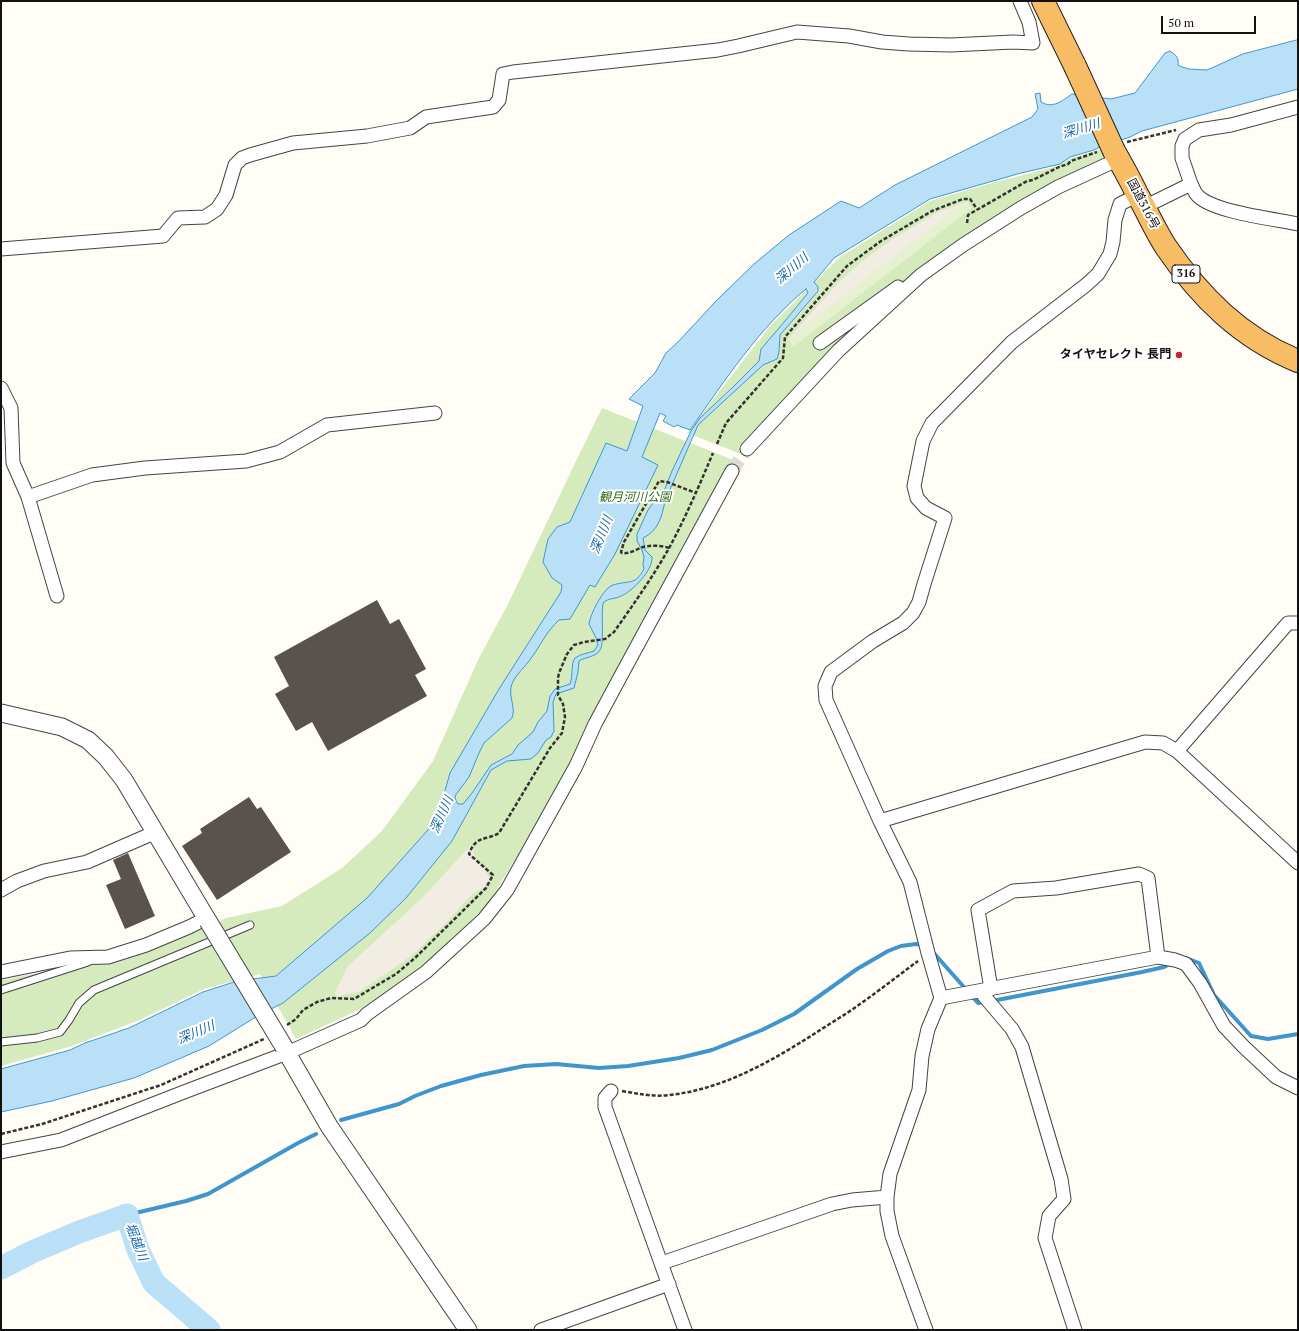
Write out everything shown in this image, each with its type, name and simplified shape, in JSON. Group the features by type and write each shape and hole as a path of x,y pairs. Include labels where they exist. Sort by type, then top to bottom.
{"highway":[{"name":"国道316号","path":"1043,1 1117,155 1166,247 1211,304 1232,322 1262,343 1298,361"}],"street":[{"path":"1,249 163,236 178,218 205,217 217,210 226,195 235,165 242,158 293,143 367,136 403,130 410,128 426,117 493,107 499,100 502,74 630,58 718,50 797,32 849,36 882,42 909,44 951,45 1013,42 1033,43 1029,22 1020,1"},
{"path":"1298,108 1231,125 1199,130 1185,139 1182,146 1182,158 1191,184 1197,195 1210,204 1224,210 1298,224"},
{"path":"747,449 838,351 921,275 963,245 1021,208 1117,155"},
{"path":"926,1330 892,1236 887,1211 887,1197 890,1174 919,1090 922,1056 928,1029 941,998 910,882 880,820 826,700 825,686 831,672 874,641 903,623 913,612 919,602 945,518 926,508 917,498 914,486 923,441 932,423 1012,342 1098,274 1110,254 1113,242 1114,220 1120,204 1141,201 1191,184"},
{"path":"820,343 897,287 905,284 911,284"},
{"path":"1,388 11,408 13,463 28,497 56,596"},
{"path":"28,497 92,475 145,468 246,461 280,452 327,425 435,413"},
{"path":"1,1152 61,1140 361,1020 367,1014 426,972 484,919 507,890 576,766 595,724 732,471"},
{"path":"1177,751 1288,623 1298,623"},
{"path":"1,714 62,727 88,740 106,757 124,780 329,1126 468,1330"},
{"path":"880,820 1145,742 1163,743 1177,751 1298,863"},
{"path":"1,890 16,881 44,871 87,862 156,832"},
{"path":"1075,1330 1045,1238 1049,1216 1064,1199 1061,1179 1022,1047 1012,1029 984,996 988,990 978,910 1012,891 1056,888 1139,874 1148,878 1158,957"},
{"path":"1,972 70,958 108,957 146,945 207,919"},
{"path":"941,998 1158,957 1175,960 1186,964 1200,983 1224,1026 1244,1048 1276,1077 1298,1088"},
{"path":"611,1091 605,1098 605,1107 685,1330"},
{"path":"662,1263 832,1204 852,1200 887,1197"},
{"path":"541,1330 669,1284"}],"lane":[{"path":"1,1042 37,1038 60,1032 79,1003 94,990 250,925"},
{"path":"1,990 102,958"}],"path":[{"path":"717,444 726,423 783,358 785,337 847,266 882,241 932,211 963,199 970,199 977,209"},
{"path":"281,1029 296,1019 303,1010 317,1002 331,998 354,999 396,974 415,958 486,888 493,876 469,854 471,848 479,839 499,833 550,748 562,733 565,717 563,704 558,694 558,688 559,673 566,654 574,645 578,643 602,640 614,632 669,548 696,493 713,453"},
{"path":"669,548 664,546 645,546 626,554 621,552 624,542 659,482 667,482 696,493"},
{"path":"611,1091 622,1091 651,1096 671,1095 699,1090 726,1081 764,1064 859,1005 928,953"},
{"path":"1,1134 42,1124 161,1085 270,1036"}],"green space":[{"path":"1101,149 1105,158 973,233 747,445 741,454 687,433 771,325 840,257 930,201 1058,166 1069,159"},
{"path":"967,201 972,208 793,347 788,339"},
{"name":"観月河川公園","path":"602,408 736,461 685,550 559,789 487,905 421,968 363,1008 296,1039 260,974 204,989 137,1021 69,1047 1,1066 1,980 114,960 203,929 226,918 282,906 342,868 382,831 433,761 479,658 508,604"}],"shaded area":[{"path":"967,201 788,339 839,282 862,261 894,238 936,213"},
{"path":"470,846 473,850 475,860 482,865 490,879 483,888 473,893 447,922 411,956 359,992 338,997 335,993 347,967 422,898"}],"water":[{"name":"深川川","path":"1298,40 1298,89 1142,131 1094,150 1070,157 1060,164 1021,173 930,199 834,258 814,282 818,287 818,291 780,335 777,359 763,365 698,425 665,501 658,523 652,532 643,538 645,550 652,557 649,568 646,574 631,590 619,597 604,602 602,610 600,650 593,656 579,661 574,688 556,694 553,702 554,731 551,737 546,740 538,753 531,759 507,761 491,770 452,841 406,898 370,933 283,1003 259,1015 209,1046 134,1078 52,1101 1,1112 1,1069 70,1050 85,1043 129,1028 203,992 237,981 276,976 367,898 435,822 450,773 499,689 561,592 562,585 552,578 543,562 548,539 557,527 570,522 606,443 627,451 643,406 629,399 655,373 666,353 754,264 789,235 841,201 859,208 895,185 1032,117 1038,109 1035,94 1040,93 1041,102 1050,105 1065,99 1072,94 1111,99 1135,93 1165,53 1170,51 1177,57 1178,65 1189,69 1207,70 1243,54","holes":["806,289 808,293 761,349 759,361 700,418 691,431 662,496 653,503 648,510 637,534 637,541 644,557 644,569 638,578 631,582 609,587 601,596 594,608 589,624 598,645 594,651 575,658 570,684 555,689 550,696 547,711 538,722 533,732 518,745 512,754 491,765 463,804 458,804 455,796 469,777 484,743 512,718 513,710 511,687 517,675 529,661 547,633 555,624 559,620 570,619 590,585 595,587 615,554 658,465 642,457 660,413 666,416 663,421 674,427 677,425 690,430 744,355 773,320"]}],"building":[{"path":"377,600 390,624 399,619 426,669 415,675 427,696 328,751 312,722 296,731 275,694 289,686 274,657"},
{"path":"249,797 257,809 261,807 291,852 217,900 182,846 202,833 200,829"},
{"path":"128,853 155,916 125,929 106,885 121,879 113,860"}],"waterway":[{"path":"341,1120 399,1104 441,1086 481,1075 524,1066 556,1064 599,1068 628,1066 679,1058 712,1050 762,1030 794,1014 857,969 888,951 901,946 916,944 924,945"},
{"path":"932,951 978,1003 985,1002"},
{"path":"1186,958 1199,963 1214,995 1251,1036 1268,1039 1298,1034"},
{"path":"992,1001 1142,972 1164,967 1171,963"},
{"path":"127,1215 186,1201 208,1194 316,1134"},
{"name":"堀越川","path":"1,1268 32,1252 79,1232 127,1215 138,1250 154,1283 209,1330"}],"tunnel":[{"path":"732,471 747,449"}],"place":[{"name":"タイヤセレクト 長門","path":"1179,355"}]}
